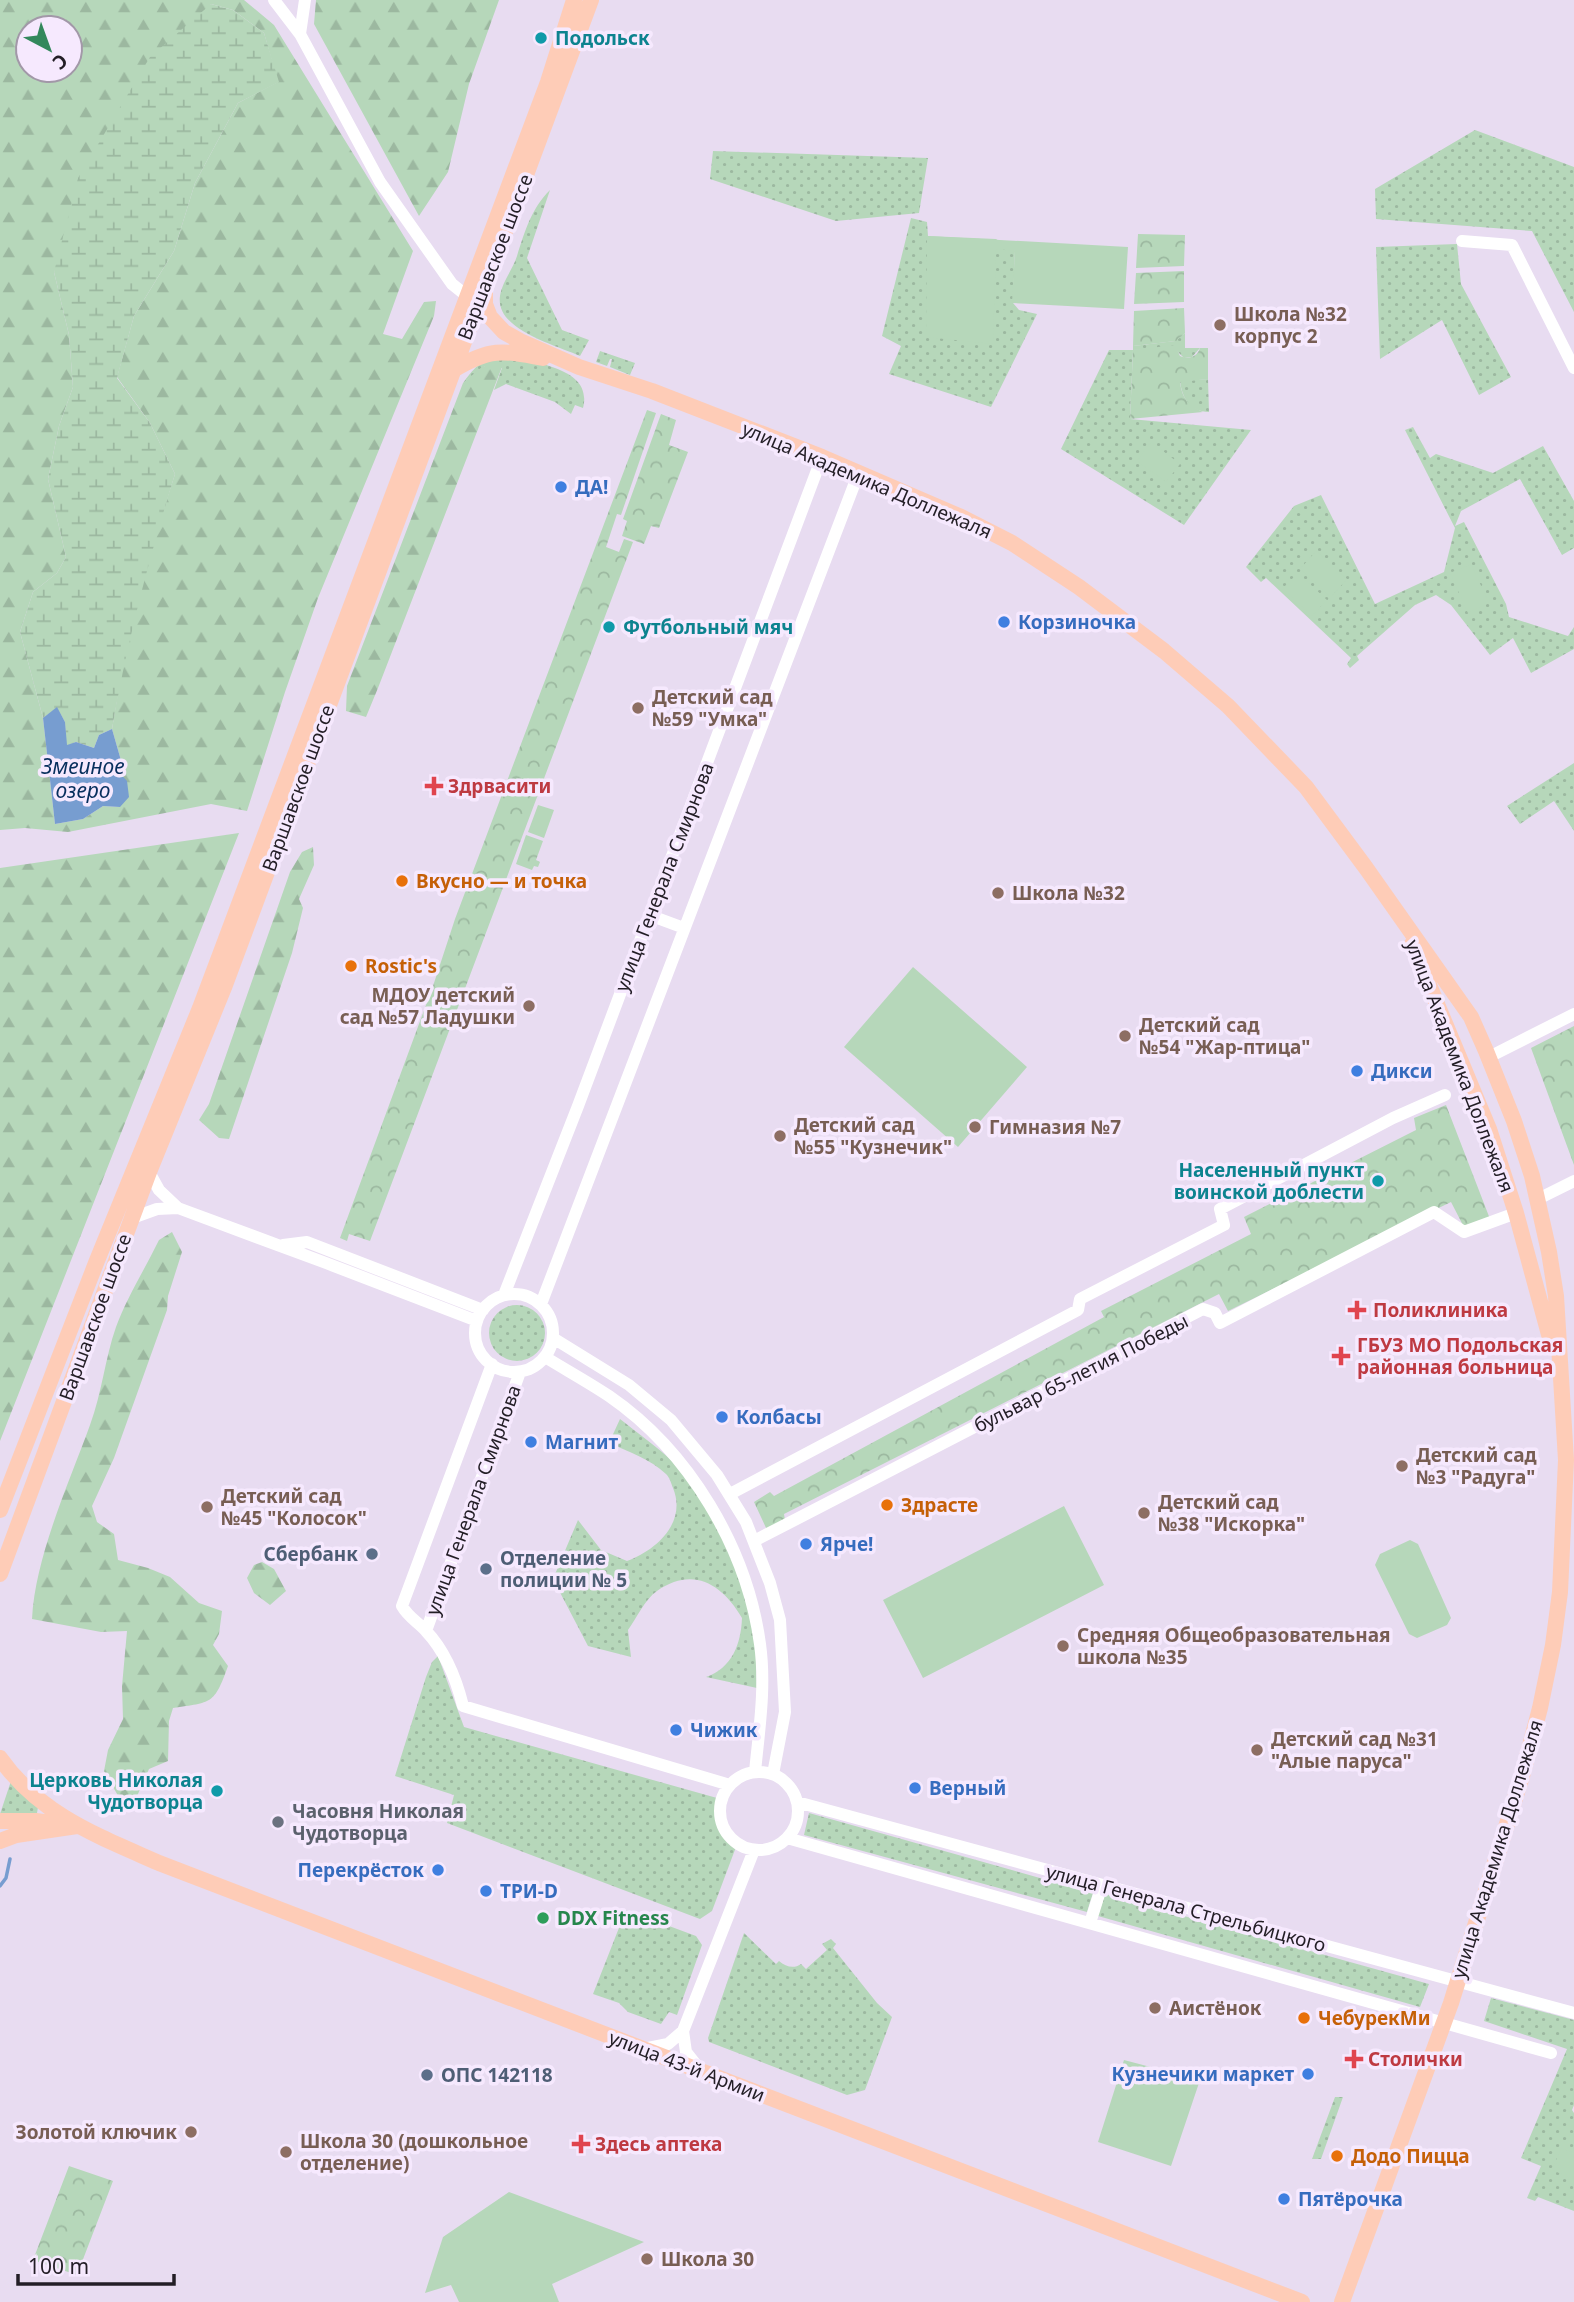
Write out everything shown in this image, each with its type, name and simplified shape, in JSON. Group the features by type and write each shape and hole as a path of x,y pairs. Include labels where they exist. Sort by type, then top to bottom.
{"main road":[{"name":"Варшавское шоссе","path":"0,1510 96,1263 201,1008 548,82 573,0"},
{"name":"Варшавское шоссе","path":"0,1574 149,1172 225,985 591,0"},
{"name":"улица Академика Доллежаля","path":"485,282 485,304 497,326 520,341 566,362 652,391 859,472 959,516 1012,543 1079,587 1164,651 1228,706 1284,762 1324,810 1471,1017 1489,1057 1514,1122 1538,1199 1556,1296 1566,1460 1560,1592 1553,1645 1524,1767 1444,2022 1342,2302"},
{"name":"улица Академика Доллежаля","path":"453,370 473,358 503,351 566,362"},
{"name":"улица Академика Доллежаля","path":"1401,917 1489,1129 1516,1213 1561,1378"},
{"path":"1443,1023 1455,1017 1471,1017"},
{"path":"1529,1259 1541,1261 1549,1252"},
{"name":"улица 43-й Армии","path":"0,1758 13,1776 32,1793 77,1826 183,1872 1300,2301"},
{"name":"улица 43-й Армии","path":"0,1821 36,1821 77,1826"},
{"path":"0,1841 16,1835 77,1826"}],"street":[{"path":"274,0 300,34 380,182 452,284 467,296"},
{"path":"300,34 305,0"},
{"path":"1462,241 1512,245 1574,368"},
{"name":"улица Генерала Смирнова","path":"504,1295 578,1107 821,457"},
{"name":"улица Генерала Смирнова","path":"541,1304 859,472"},
{"path":"649,915 684,928"},
{"path":"1489,1057 1574,1014"},
{"path":"730,1494 1078,1310 1080,1299 1224,1225 1220,1209 1393,1118 1445,1095"},
{"path":"149,1172 159,1190 178,1208 280,1246 329,1257 480,1316"},
{"path":"1538,1199 1574,1181"},
{"path":"132,1218 157,1209 178,1208"},
{"name":"бульвар 65-летия Победы","path":"754,1541 1203,1309 1215,1313 1220,1323 1434,1212 1464,1232 1516,1213"},
{"path":"517,1294 530,1297 541,1304 551,1320 553,1338 545,1357 538,1364 520,1372 507,1371 485,1358 478,1347 475,1334 480,1316 492,1301 504,1295 517,1294"},
{"path":"553,1338 629,1385 671,1420 704,1458 730,1494 754,1541 780,1620 785,1712 773,1774"},
{"path":"545,1357 610,1397 650,1432 687,1471 726,1533 749,1592 761,1644 762,1676 755,1772"},
{"name":"улица Генерала Смирнова","path":"492,1364 402,1606 426,1631 520,1372"},
{"path":"687,1471 704,1458"},
{"path":"749,1592 770,1583"},
{"path":"426,1631 450,1666 463,1706 730,1785"},
{"path":"755,1772 773,1774 792,1790 797,1802 797,1821 787,1838 777,1846 754,1850 732,1839 725,1830 720,1807 730,1785 737,1779 755,1772"},
{"name":"улица Генерала Стрельбицкого","path":"797,1802 1574,2013"},
{"name":"улица Генерала Стрельбицкого","path":"787,1838 1551,2053"},
{"path":"643,2049 668,2045 683,2031 754,1850"},
{"path":"1090,1923 1102,1885"},
{"path":"683,2031 686,2052 701,2071"}],"green space":[{"path":"0,0 244,0 274,25 413,251 383,334 402,339 424,302 436,301 434,316 318,598 247,811 211,804 68,832 25,828 0,830","holes":["211,4 233,10 264,33 278,82 238,103 195,183 174,251 134,316 117,377 150,423 175,474 149,555 123,663 112,729 122,764 116,770 120,807 103,806 83,819 55,824 43,718 20,632 33,592 57,573 66,557 48,479 59,426 73,387 69,335 54,272"]},
{"path":"316,0 499,0 469,84 448,172 419,216 314,24"},
{"path":"211,4 233,10 264,33 279,82 238,103 195,183 174,251 134,316 117,378 150,423 175,474 139,600 112,729 99,735 94,748 76,742 66,746 65,722 57,708 43,718 20,632 33,592 57,573 66,557 48,479 59,426 73,387 69,335 54,272 78,178 150,57"},
{"path":"1475,130 1574,167 1574,312 1532,231 1376,219 1375,189"},
{"path":"713,151 928,158 919,213 836,221 710,179"},
{"path":"550,190 527,258 562,330 589,340 580,356 529,335 507,318 501,308 501,291 529,221"},
{"path":"911,218 927,222 928,236 996,239 1015,251 1013,303 1019,310 1037,314 991,407 889,374 901,346 882,336"},
{"path":"1138,234 1185,235 1184,266 1136,268"},
{"path":"927,236 1128,247 1124,309 1012,303 1015,251 996,249 993,344 926,337"},
{"path":"1457,244 1461,284 1511,377 1479,395 1442,320 1380,359 1376,247"},
{"path":"1184,271 1184,302 1134,304 1136,273"},
{"path":"1184,308 1185,333 1176,341 1133,346 1134,311"},
{"path":"1185,333 1185,348 1200,348 1192,357 1184,358 1175,349 1133,350 1133,346 1175,341"},
{"path":"1175,345 1180,356 1186,358 1195,356 1200,348 1208,348 1208,379 1180,382 1187,400 1203,412 1130,419 1133,350"},
{"path":"1109,350 1133,350 1130,419 1251,430 1184,525 1061,449"},
{"path":"600,351 635,363 630,375 610,367 612,359 607,366 596,362"},
{"path":"513,356 550,366 572,377 580,385 584,395 583,408 575,405 571,414 555,402 506,384 494,390 502,368 485,366 463,383 474,369 484,362"},
{"path":"494,363 502,367 366,717 346,711 347,686 463,383 482,367"},
{"path":"1208,379 1209,412 1197,410 1188,403 1180,381"},
{"path":"647,410 656,413 621,515 617,514 606,547 619,552 624,539 633,542 370,1241 349,1234 347,1241 340,1238 455,919"},
{"path":"661,414 676,420 669,445 688,452 659,528 651,526 644,544 622,536 627,521 623,519"},
{"path":"1413,427 1430,458 1436,454 1493,473 1543,446 1574,501 1574,548 1562,555 1520,479 1461,511 1455,526 1464,522 1506,604 1509,617 1568,636 1574,627 1574,649 1531,673 1513,638 1490,655 1451,605 1436,595 1415,605 1357,656 1359,660 1350,668 1347,664 1351,658 1266,578 1261,582 1246,567 1294,506 1321,495 1375,604 1444,572 1455,528 1405,430"},
{"path":"1151,442 1180,464 1166,482 1137,461"},
{"path":"1316,551 1347,579 1331,597 1300,569"},
{"path":"1471,564 1489,603 1468,613 1450,573"},
{"path":"1298,573 1327,600 1312,616 1283,588"},
{"path":"1574,763 1574,831 1554,801 1520,824 1507,806"},
{"path":"538,805 554,810 544,838 528,832"},
{"path":"239,833 0,1441 0,868"},
{"path":"526,835 543,841 536,860 540,862 538,867 534,866 532,870 516,864"},
{"path":"313,847 314,865 299,899 303,908 292,953 229,1139 219,1138 199,1120 209,1104 290,872 302,852"},
{"path":"913,967 1027,1067 958,1147 844,1047"},
{"path":"1574,1026 1574,1165 1531,1048"},
{"path":"1446,1105 1490,1219 1466,1231 1451,1202 1228,1311 1219,1294 784,1514 785,1520 767,1530 754,1502 770,1492 774,1496 1104,1317 1101,1311 1251,1234 1244,1217 1416,1130 1414,1118"},
{"path":"172,1232 182,1252 168,1296 167,1310 114,1458 92,1506 97,1522 114,1534 118,1560 170,1577 199,1603 222,1611 219,1634 213,1645 228,1666 219,1688 210,1699 173,1708 169,1721 168,1761 149,1769 134,1803 121,1801 104,1771 108,1750 123,1719 122,1686 127,1631 101,1632 32,1619 34,1595 46,1546 94,1413 116,1327 159,1240"},
{"path":"517,1305 528,1307 537,1313 543,1322 543,1344 537,1353 528,1359 517,1361 506,1359 497,1353 491,1344 489,1333 491,1322 497,1313 506,1307"},
{"path":"620,1419 682,1470 721,1532 751,1615 756,1641 757,1688 706,1677 729,1661 740,1637 742,1618 725,1596 706,1582 683,1580 670,1584 653,1595 628,1630 631,1657 588,1646 553,1579 578,1520 601,1550 627,1561 649,1550 673,1523 676,1500 667,1476 646,1460 609,1443"},
{"path":"1064,1506 1104,1585 923,1678 883,1600"},
{"path":"1410,1540 1418,1544 1451,1618 1447,1625 1417,1638 1409,1634 1375,1565 1380,1554"},
{"path":"262,1562 274,1569 286,1591 270,1605 254,1593 247,1578 254,1565"},
{"path":"438,1656 464,1727 717,1798 719,1826 725,1837 736,1847 712,1911 700,1919 447,1823 454,1795 395,1776 426,1677 432,1662"},
{"path":"11,1781 38,1807 37,1813 0,1814"},
{"path":"809,1813 1093,1893 1087,1912 804,1835"},
{"path":"1105,1894 1429,1984 1420,2007 1098,1916"},
{"path":"626,1910 696,1936 702,1945 677,2015 669,2012 661,2024 628,2012 619,2003 593,1994"},
{"path":"744,1933 776,1964 779,1961 790,1967 801,1964 806,1969 827,1950 822,1944 831,1939 836,1944 833,1948 877,2003 892,2017 865,2090 847,2095 709,2042 708,2038"},
{"path":"1491,1998 1574,2020 1574,2211 1538,2197 1535,2201 1527,2198 1541,2166 1521,2158 1567,2049 1484,2021"},
{"path":"1124,2060 1200,2080 1171,2166 1098,2142"},
{"path":"1335,2097 1343,2097 1321,2159 1312,2159"},
{"path":"1561,2148 1574,2153 1574,2179 1552,2170"},
{"path":"69,2166 113,2181 77,2275 33,2260"},
{"path":"509,2192 644,2242 552,2284 559,2302 459,2302 451,2285 425,2293 443,2237"}],"water":[{"name":"Змеиное озеро","path":"57,707 65,722 67,745 76,742 94,748 99,735 112,729 122,764 117,770 127,781 129,797 120,807 103,806 83,819 55,824 43,718"}],"waterway":[{"path":"0,1886 6,1878 10,1859"}],"place":[{"name":"Подольск","path":"541,38"},
{"name":"Школа №32 корпус 2","path":"1220,325"},
{"name":"ДА!","path":"561,487"},
{"name":"Корзиночка","path":"1004,622"},
{"name":"Футбольный мяч","path":"609,627"},
{"name":"Детский сад №59 \"Умка\"","path":"638,708"},
{"name":"Здрвасити","path":"434,786"},
{"name":"Вкусно — и точка","path":"402,881"},
{"name":"Школа №32","path":"998,893"},
{"name":"Rostic's","path":"351,966"},
{"name":"МДОУ детский сад №57 Ладушки","path":"529,1006"},
{"name":"Детский сад №54 \"Жар-птица\"","path":"1125,1036"},
{"name":"Дикси","path":"1357,1071"},
{"name":"Гимназия №7","path":"975,1127"},
{"name":"Детский сад №55 \"Кузнечик\"","path":"780,1136"},
{"name":"Населенный пункт воинской доблести","path":"1378,1181"},
{"name":"Поликлиника","path":"1357,1310"},
{"name":"ГБУЗ МО Подольская районная больница","path":"1341,1356"},
{"name":"Колбасы","path":"722,1417"},
{"name":"Магнит","path":"531,1442"},
{"name":"Детский сад №3 \"Радуга\"","path":"1402,1466"},
{"name":"Здрасте","path":"887,1505"},
{"name":"Детский сад №45 \"Колосок\"","path":"207,1507"},
{"name":"Детский сад №38 \"Искорка\"","path":"1144,1513"},
{"name":"Ярче!","path":"806,1544"},
{"name":"Сбербанк","path":"372,1554"},
{"name":"Отделение полиции № 5","path":"486,1569"},
{"name":"Средняя Общеобразовательная школа №35","path":"1063,1646"},
{"name":"Чижик","path":"676,1730"},
{"name":"Детский сад №31 \"Алые паруса\"","path":"1257,1750"},
{"name":"Верный","path":"915,1788"},
{"name":"Церковь Николая Чудотворца","path":"217,1791"},
{"name":"Часовня Николая Чудотворца","path":"278,1822"},
{"name":"Перекрёсток","path":"438,1870"},
{"name":"ТРИ-D","path":"486,1891"},
{"name":"DDX Fitness","path":"543,1918"},
{"name":"Аистёнок","path":"1155,2008"},
{"name":"ЧебурекМи","path":"1304,2018"},
{"name":"Столички","path":"1354,2059"},
{"name":"Кузнечики маркет","path":"1308,2074"},
{"name":"ОПС 142118","path":"427,2075"},
{"name":"Золотой ключик","path":"191,2132"},
{"name":"Здесь аптека","path":"581,2144"},
{"name":"Школа 30 (дошкольное отделение)","path":"286,2152"},
{"name":"Додо Пицца","path":"1337,2156"},
{"name":"Пятёрочка","path":"1284,2199"},
{"name":"Школа 30","path":"647,2259"}]}
